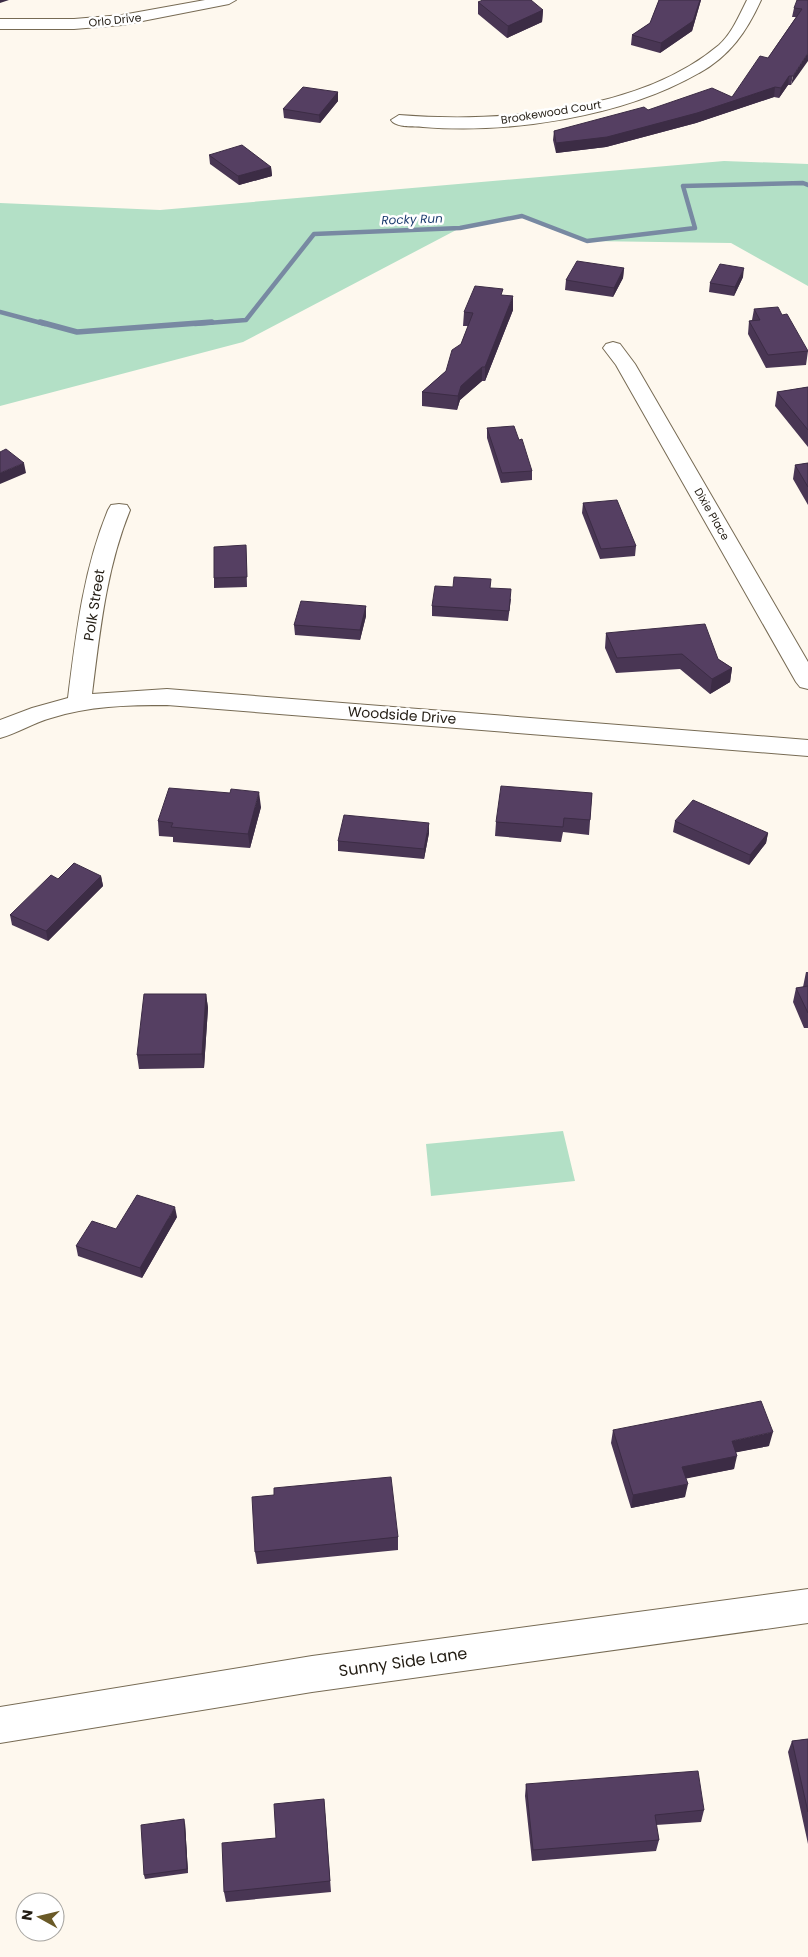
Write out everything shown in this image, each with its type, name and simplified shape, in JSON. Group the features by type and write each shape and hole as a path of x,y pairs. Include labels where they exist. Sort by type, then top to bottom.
{"street":[{"name":"Orlo Drive","path":"0,24 74,24 122,20 229,0"},
{"name":"Brookewood Court","path":"399,120 437,124 502,120 572,111 637,94 673,80 710,60 736,35 754,0"},
{"name":"Dixie Place","path":"613,348 625,364 808,682"},
{"name":"Polk Street","path":"79,702 100,563 107,535 118,510"},
{"name":"Woodside Drive","path":"0,730 46,711 79,702 122,697 204,699 808,748"},
{"name":"Sunny Side Lane","path":"0,1725 312,1674 808,1606"}],"green space":[{"path":"724,161 808,164 808,286 731,243 587,241 522,216 460,228 243,342 0,406 0,203 160,210"},
{"path":"563,1131 575,1181 431,1196 426,1144"}],"building":[{"path":"483,0 531,0 543,10 508,26 478,2"},
{"path":"659,0 700,0 693,21 661,43 632,35 650,23"},
{"path":"797,0 808,0 808,53 793,76 789,76 781,88 775,87 697,113 607,137 556,143 554,131 644,107 648,110 712,88 732,97 760,56 768,58 802,9 794,8"},
{"path":"303,87 338,92 319,115 283,109"},
{"path":"242,145 271,167 238,176 209,155"},
{"path":"577,261 624,268 614,288 566,280"},
{"path":"720,264 744,268 735,287 710,283"},
{"path":"475,286 503,289 501,295 513,296 485,367 482,367 461,386 458,396 422,392 446,371 452,350 461,344 473,313 464,312"},
{"path":"778,307 782,315 787,314 808,351 768,355 749,321 760,320 754,309"},
{"path":"808,387 808,430 777,392"},
{"path":"514,426 519,440 522,439 532,471 502,473 487,428"},
{"path":"6,449 24,463 0,473 0,452"},
{"path":"808,463 808,487 795,465"},
{"path":"617,500 636,546 601,549 583,503"},
{"path":"246,545 247,577 214,578 214,547"},
{"path":"454,577 491,579 490,588 511,589 509,611 432,606 435,586 453,587"},
{"path":"301,601 366,606 360,630 294,625"},
{"path":"705,624 718,659 732,668 712,679 682,654 617,658 606,633"},
{"path":"501,786 592,793 590,820 564,818 563,827 496,822"},
{"path":"169,788 230,793 231,789 259,792 248,834 171,827 173,823 158,821"},
{"path":"693,800 768,833 750,855 675,821"},
{"path":"344,815 429,823 424,849 338,841"},
{"path":"74,863 101,876 46,931 10,915 51,875 58,879"},
{"path":"808,986 808,1013 796,988"},
{"path":"144,994 206,994 202,1054 137,1055"},
{"path":"137,1195 175,1207 140,1268 76,1246 92,1221 116,1229"},
{"path":"761,1401 773,1432 732,1441 737,1456 682,1467 688,1484 633,1495 613,1430"},
{"path":"391,1477 398,1537 255,1552 252,1497 274,1495 274,1488"},
{"path":"808,1739 808,1812 792,1741"},
{"path":"698,1771 704,1810 655,1815 659,1840 533,1850 526,1784"},
{"path":"324,1799 330,1881 224,1892 222,1843 276,1838 274,1804"},
{"path":"184,1819 187,1869 144,1875 141,1825"}],"waterway":[{"name":"Rocky Run","path":"195,324 246,320 314,234 460,228 522,216 587,241 695,228 683,186 803,183 808,185"},
{"name":"Rocky Run","path":"0,312 45,324"},
{"name":"Rocky Run","path":"40,322 77,332 212,322"}]}
